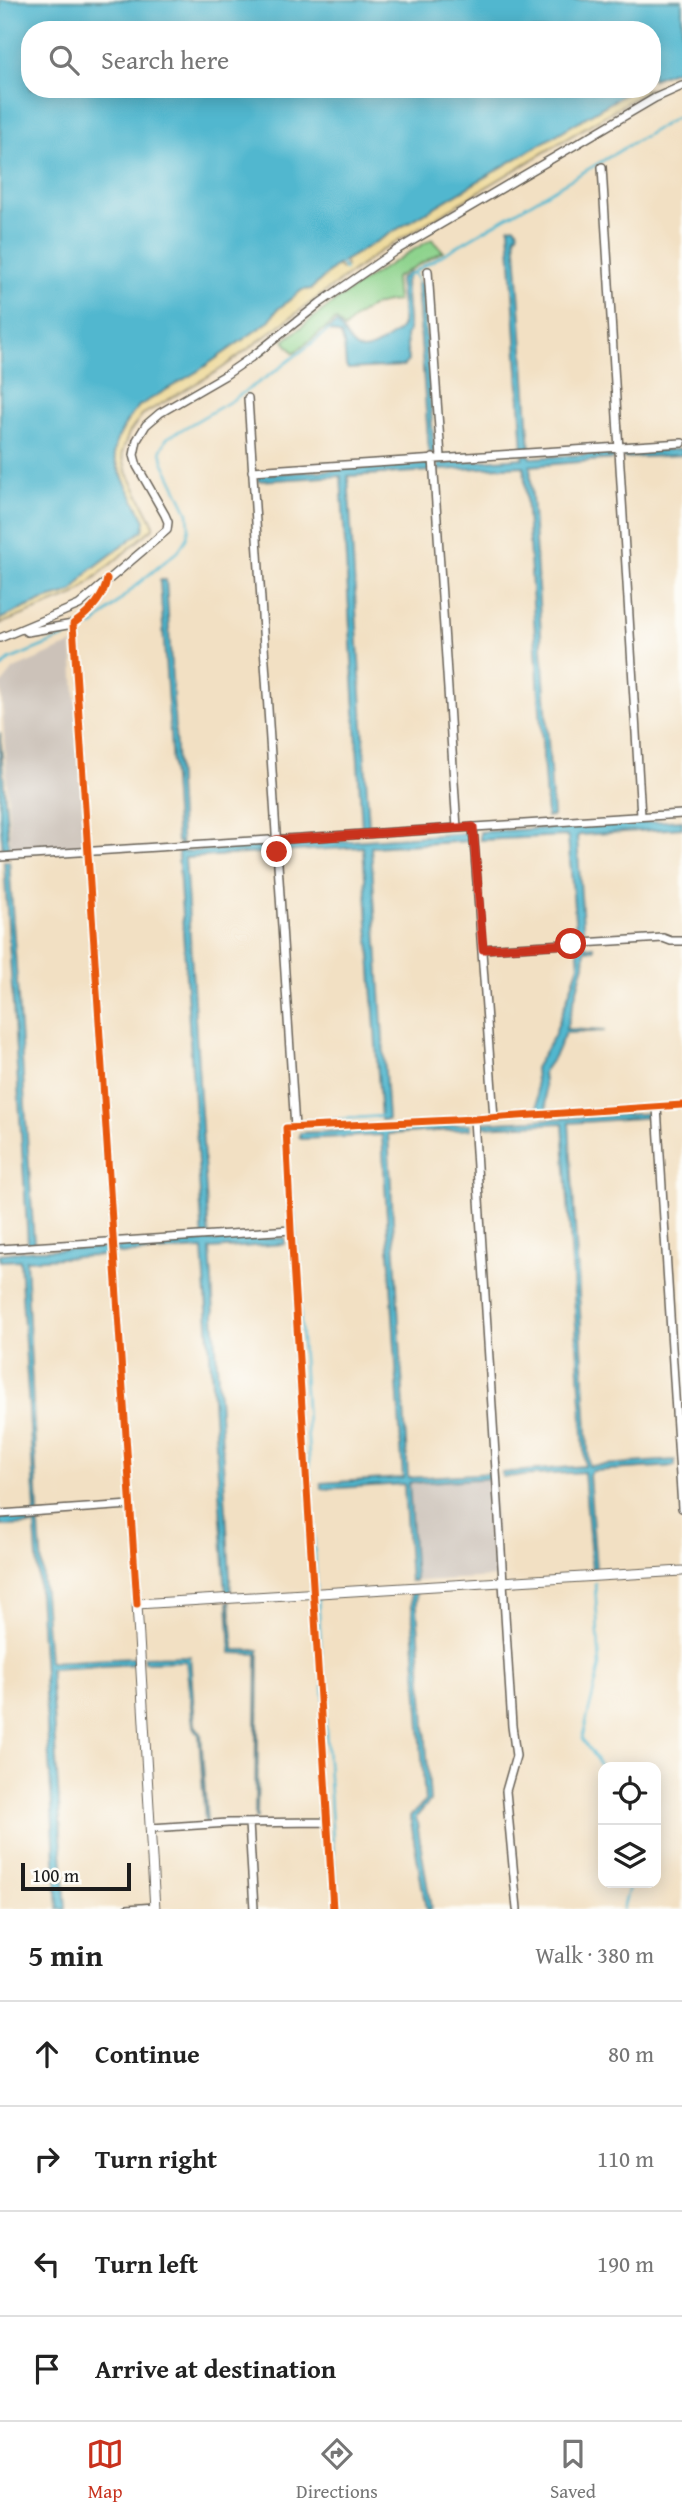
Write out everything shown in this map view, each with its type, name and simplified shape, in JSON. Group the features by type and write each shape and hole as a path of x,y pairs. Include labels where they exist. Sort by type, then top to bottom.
{"street":[{"path":"661,95 682,86"},
{"path":"0,638 79,605 167,530 165,515 137,466 134,455 137,440 146,425 160,413 224,376 320,303 395,251 655,98"},
{"path":"602,167 641,816"},
{"path":"428,271 433,461 457,828"},
{"path":"248,398 295,1128"},
{"path":"253,471 682,443"},
{"path":"23,629 27,632 73,626 89,613 106,587 107,579"},
{"path":"73,626 115,1248 155,1908 127,1909"},
{"path":"4,857 180,846 276,846 366,834 457,828 474,833 550,822 682,814"},
{"path":"474,833 494,1118"},
{"path":"483,949 663,937 671,941 682,941"},
{"path":"333,1909 286,1128 682,1105"},
{"path":"657,1107 682,1508"},
{"path":"474,1119 512,1726 516,1748 506,1791 517,1909"},
{"path":"0,1249 115,1248 201,1236 291,1230"},
{"path":"0,1514 130,1505"},
{"path":"137,1604 682,1571"},
{"path":"151,1828 328,1822"},
{"path":"249,1823 254,1909"}],"shaded area":[{"path":"72,644 85,849 11,853 1,685 14,669"},
{"path":"493,1478 499,1577 415,1581 409,1483"}],"green space":[{"path":"432,239 443,251 395,278 397,301 381,303 368,309 344,329 336,320 294,353 284,341 355,287"}],"sand":[{"path":"618,98 634,98 382,250 221,369 142,415 129,433 122,453 126,470 153,523 153,528 75,595 0,624 0,619 41,601 72,592 88,572 143,530 114,454 116,442 139,406 198,371 268,322 278,309 302,290 311,289 337,265 341,269 346,266 344,261"}],"water":[{"path":"0,0 682,0 682,68 661,76 661,21 21,21 21,98 618,98 337,265 311,289 302,290 278,309 268,322 198,371 139,406 116,442 114,454 118,469 145,521 143,530 88,572 72,592 41,601 0,619"},
{"path":"514,226 518,234 515,235 530,450 523,451 509,227"},
{"path":"409,273 405,283 409,330 406,336 408,361 403,366 348,369 341,335 327,330 337,323 353,345 363,350 394,334 401,326 402,319 399,279"},
{"path":"417,284 422,284 434,452 429,453"},
{"path":"682,449 682,455 624,458 623,453"},
{"path":"613,453 614,459 530,466 553,816 547,817 524,466 438,470 438,464 523,458 523,455 530,455 531,458"},
{"path":"431,464 431,471 348,476 369,827 362,828 341,476 258,481 257,475"},
{"path":"160,580 166,580 182,852 273,846 274,852 185,858 209,1241 285,1238 285,1244 210,1249 231,1594 226,1594 203,1249 119,1252 112,1255 26,1260 38,1513 49,1662 134,1658 135,1664 50,1669 66,1909 58,1909 35,1525 0,1526 0,1518 33,1516 35,1510 20,1260 0,1261 0,1254 203,1241 180,852 177,842"},
{"path":"0,732 9,852 3,853 0,815"},
{"path":"682,820 682,828 577,837 584,940 586,947 594,946 594,949 585,950 584,964 566,1029 605,1031 565,1033 543,1072 547,1112 538,1112 535,1068 554,1036 579,965 568,837 480,840 480,832"},
{"path":"469,833 470,841 371,847 388,1120 381,1120 363,847 279,852 279,846"},
{"path":"4,861 9,861 34,1243 28,1243"},
{"path":"654,1113 653,1117 569,1123 589,1466 675,1460 675,1466 592,1471 589,1475 596,1570 592,1571 584,1472 502,1477 502,1473 585,1466 563,1123 480,1127 480,1123"},
{"path":"471,1124 471,1129 388,1134 408,1478 493,1473 493,1478 409,1483 415,1581 410,1581 404,1484 322,1489 321,1483 403,1478 382,1135 301,1139 299,1136 300,1133"},
{"path":"411,1592 416,1592 430,1801 416,1817 431,1909 426,1909 410,1816 425,1802"},
{"path":"228,1602 234,1650 259,1650 257,1819 257,1654 231,1653"},
{"path":"190,1656 195,1725 201,1733 207,1823 199,1735 193,1725 186,1661 144,1662 144,1657"}],"waterway":[{"path":"405,277 682,114"},
{"path":"339,261 345,270"},
{"path":"414,273 420,286"},
{"path":"0,669 9,660 94,625 179,550 189,528 188,513 163,461 161,450 167,438 231,401 329,330"},
{"path":"299,1122 383,1116"},
{"path":"294,1211 317,1589"},
{"path":"595,1583 600,1666 582,1739 598,1762"},
{"path":"318,1598 337,1909"},
{"path":"623,1909 629,1888"}],"cycle path":[{"path":"107,579 95,604 73,624 137,1604"},
{"path":"333,1909 286,1128 682,1105"}],"route":[{"path":"277,852 276,840 473,827 483,949 571,944"}]}
